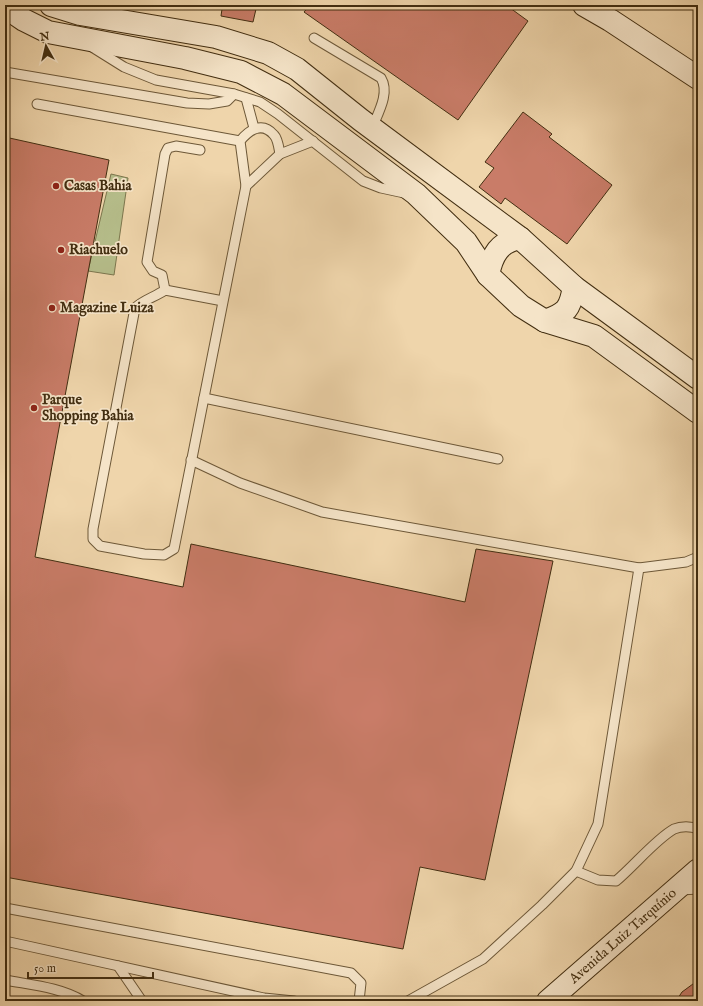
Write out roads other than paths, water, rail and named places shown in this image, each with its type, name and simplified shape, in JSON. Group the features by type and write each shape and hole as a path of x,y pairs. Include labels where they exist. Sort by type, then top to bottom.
{"street":[{"path":"51,5 80,14 216,38 268,53 297,69 372,128 520,238 574,287 698,378"},
{"path":"584,5 610,20 698,78"},
{"path":"5,7 24,20 48,32 185,58 241,72 283,94 416,194 466,242 488,275 521,306 545,321 594,336 698,412"},
{"path":"488,275 491,261 497,251 508,240 520,238"},
{"path":"545,321 563,314 571,304 574,287"},
{"name":"Avenida Luiz Tarquínio","path":"548,1001 698,870"}],"lane":[{"path":"76,37 124,67 156,80 234,94 260,102 313,141 363,181 381,188 416,194"},
{"path":"314,38 381,78 385,85 384,94 372,128"},
{"path":"5,72 187,103 209,104 227,101 234,94"},
{"path":"246,98 254,128"},
{"path":"38,104 240,141"},
{"path":"223,301 165,290 152,299 141,301 135,308 93,528 94,539 100,546 144,554 164,555 174,548 246,186 240,141 247,132 254,128 266,130 275,136 280,154"},
{"path":"246,186 280,154 313,141"},
{"path":"165,290 162,275 153,270 147,262 165,154 168,148 176,146 200,150"},
{"path":"204,398 498,459"},
{"path":"191,460 240,483 322,512 639,568 686,562 698,557"},
{"path":"408,1001 483,959 576,872 598,824 639,568"},
{"path":"576,872 598,880 616,881 663,837 675,829 692,826 698,829"},
{"path":"675,890 698,889"},
{"path":"5,908 351,973 361,983 359,1001"},
{"path":"5,942 261,999 294,1001"},
{"path":"118,966 142,1001"},
{"path":"5,980 44,987 73,995 84,1001"}],"place":[{"name":"Casas Bahia","path":"56,186"},
{"name":"Riachuelo","path":"61,250"},
{"name":"Magazine Luiza","path":"52,308"},
{"name":"Parque Shopping Bahia","path":"34,408"}]}
